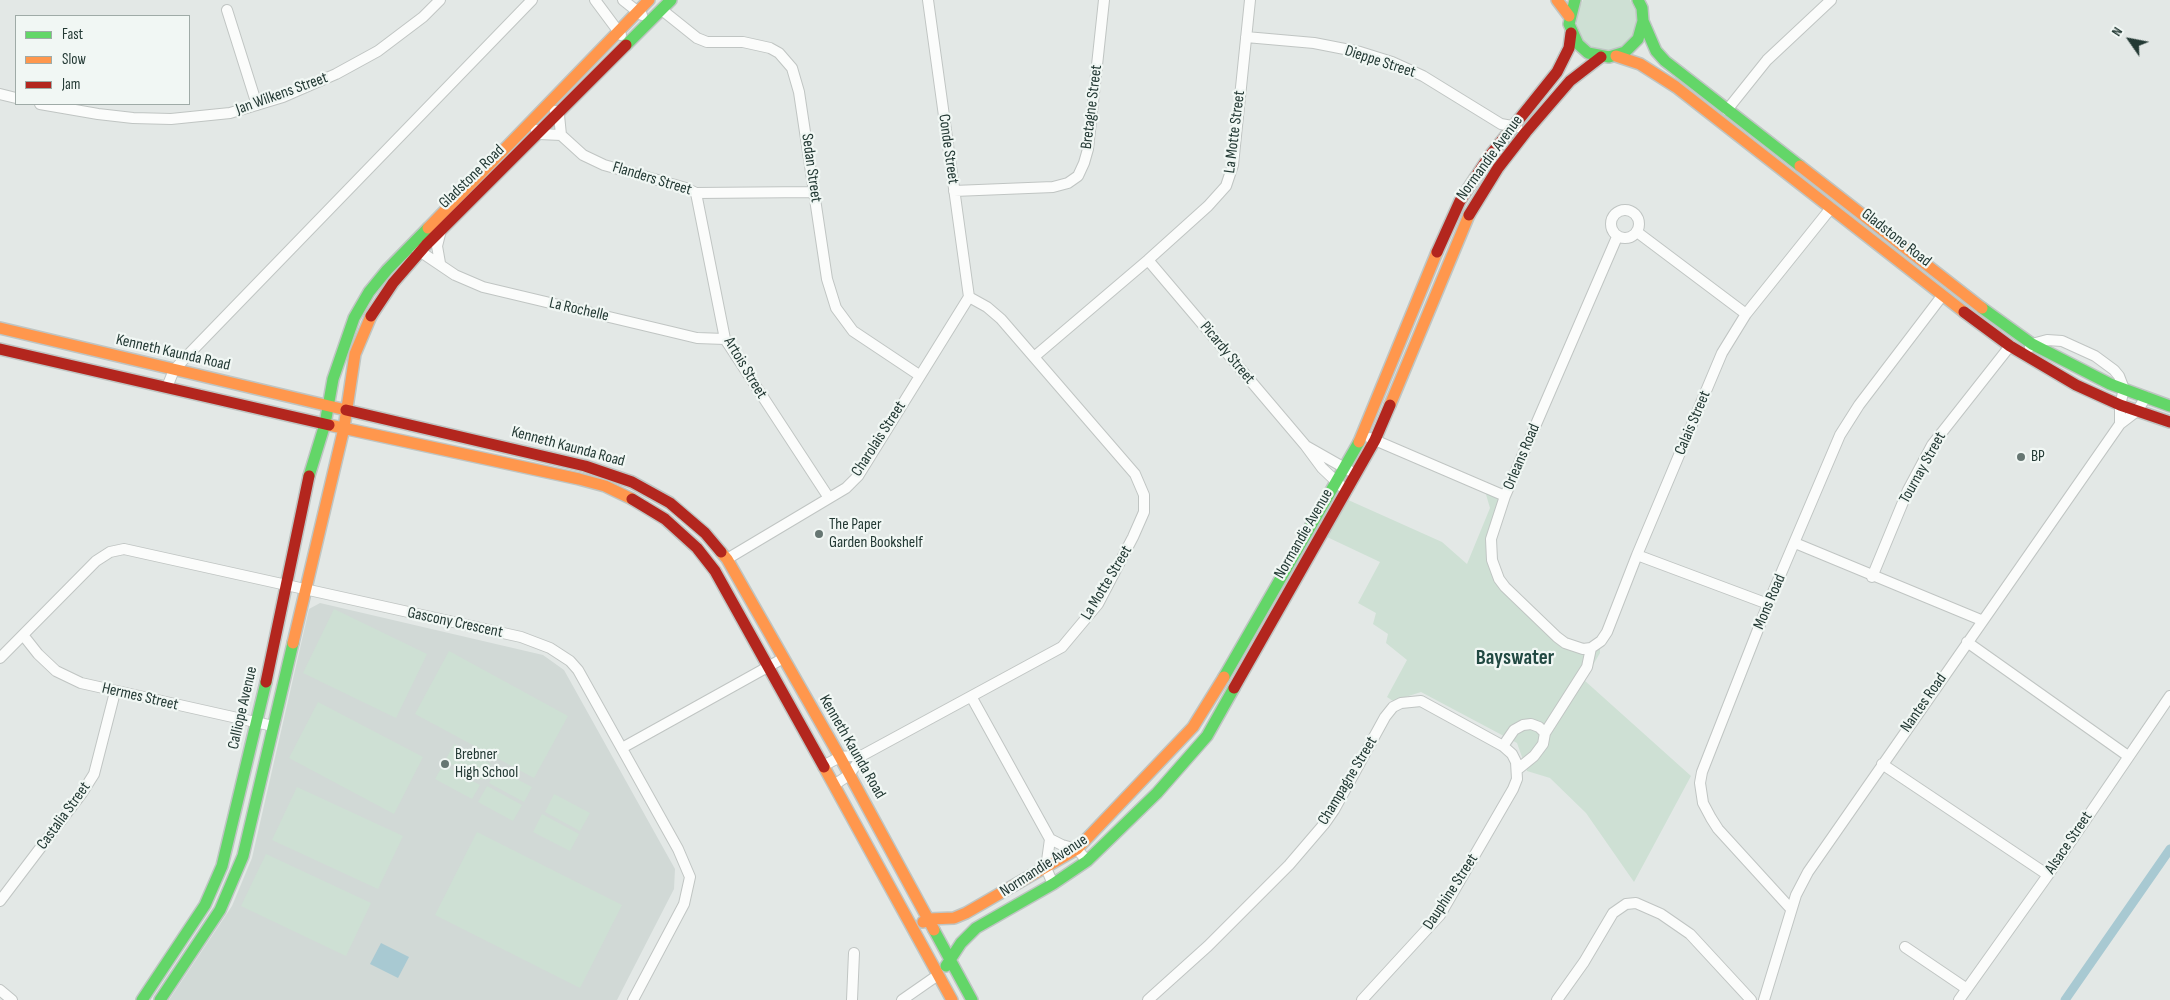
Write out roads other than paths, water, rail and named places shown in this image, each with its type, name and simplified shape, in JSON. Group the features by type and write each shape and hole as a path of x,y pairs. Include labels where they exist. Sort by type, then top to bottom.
{"street":[{"name":"Jan Wilkens Street","path":"46,105 98,114 171,119 230,112 283,97 314,84 378,51 423,17 440,0"},
{"path":"166,387 174,370 275,263 532,0"},
{"path":"595,0 618,32 629,43"},
{"path":"623,0 649,22"},
{"name":"Gladstone Road","path":"328,405 339,359 354,318 368,292 387,270 415,248 437,226 529,124 649,0"},
{"name":"Gladstone Road","path":"437,226 559,115 672,0"},
{"name":"Conde Street","path":"928,0 969,297"},
{"name":"Bretagne Street","path":"954,191 1053,187 1068,183 1078,176 1088,149 1104,0"},
{"name":"La Motte Street","path":"1034,357 1148,260 1218,196 1230,177 1233,165 1250,0"},
{"path":"1557,0 1569,16"},
{"path":"1575,0 1569,16 1571,33 1578,44 1588,53 1601,57 1616,56 1632,46 1642,30 1641,3"},
{"path":"1728,127 1728,111 1767,60 1831,0"},
{"path":"227,10 256,105"},
{"name":"Sedan Street","path":"662,10 697,38 708,42 759,44 770,48 785,59 792,68 799,92 831,296 840,316 846,324 862,338 919,376"},
{"name":"Gladstone Road","path":"1643,21 1656,51 1665,62 1960,292 2032,344 2084,372 2170,406"},
{"name":"Normandie Avenue","path":"929,918 945,919 960,915 1077,849 1193,727 1233,664 1362,435 1456,209 1474,177 1557,72 1569,48 1571,33"},
{"name":"Dieppe Street","path":"1246,38 1314,43 1360,52 1392,62 1449,91 1501,124 1514,125 1526,132"},
{"name":"Gladstone Road","path":"1616,56 1635,62 1654,72 1711,114 1952,304 2005,343 2076,384 2120,405 2170,422"},
{"name":"Normandie Avenue","path":"938,975 950,962 961,943 976,928 1053,884 1087,862 1157,793 1214,725 1348,491 1375,440 1461,230 1482,191 1526,132 1570,81 1601,57"},
{"path":"0,94 15,98"},
{"path":"529,124 539,134 561,136 559,115 549,105"},
{"path":"1711,114 1728,111"},
{"path":"1501,124 1504,138 1514,147"},
{"name":"Flanders Street","path":"561,136 574,149 595,162 686,188 696,193 814,192"},
{"path":"1831,190 1825,194 1831,208 1848,205"},
{"name":"Artois Street","path":"696,193 725,339 828,498"},
{"name":"Calais Street","path":"1587,648 1601,641 1607,632 1637,555 1722,352 1746,314 1831,208"},
{"path":"1622,210 1630,211 1637,216 1639,224 1637,232 1630,238 1616,237 1611,230 1610,222 1614,214 1622,210"},
{"path":"437,226 440,263"},
{"path":"1637,232 1746,314"},
{"name":"Orleans Road","path":"1587,648 1565,644 1499,578 1492,560 1491,539 1505,496 1616,237"},
{"name":"Gladstone Road","path":"347,409 356,354 368,321 415,248"},
{"name":"La Rochelle","path":"415,248 440,263 455,275 483,287 697,338 725,339"},
{"name":"Picardy Street","path":"1148,260 1305,445 1322,468 1336,483 1348,491"},
{"path":"1938,293 1942,278"},
{"path":"1952,304 1960,292"},
{"name":"Mons Road","path":"1791,909 1718,829 1703,803 1700,783 1706,759 1768,604 1848,420 1938,293"},
{"name":"La Motte Street","path":"834,785 849,775 864,756 1062,647 1098,604 1134,537 1144,512 1144,495 1135,474 994,313 969,297"},
{"name":"Charolais Street","path":"727,559 846,488 858,476 969,297"},
{"path":"2005,343 2009,327"},
{"name":"Kenneth Kaunda Road","path":"0,328 535,454 611,474 650,491 670,503 705,533 727,559 782,659 840,756 972,1000"},
{"path":"2024,355 2032,344 2047,340 2071,344 2095,356 2114,370 2119,376 2124,389 2120,405 2120,424"},
{"name":"Tournay Street","path":"1872,577 1908,490 1932,445 2005,343"},
{"name":"Kenneth Kaunda Road","path":"0,349 605,486 646,506 679,531 697,548 714,571 863,836 952,1000"},
{"name":"Nantes Road","path":"1764,1000 1791,909 1798,890 1808,872 1981,620 2120,424 2137,411 2146,397"},
{"name":"Calliope Avenue","path":"142,1000 213,889 230,840 287,586 310,473 325,424 328,405"},
{"name":"Calliope Avenue","path":"160,1000 220,910 243,856 347,409"},
{"path":"1362,435 1505,496"},
{"name":"Picardy Street","path":"1305,445 1357,475"},
{"path":"532,470 535,454"},
{"path":"1795,543 1872,577 1981,620"},
{"name":"Gascony Crescent","path":"0,658 96,561 117,550 136,551 521,637 562,654 578,670 678,849 690,878 684,904 633,1000"},
{"path":"1637,555 1768,604"},
{"name":"Hermes Street","path":"23,635 38,654 56,671 81,683 273,726"},
{"path":"1967,642 2128,756"},
{"path":"1518,769 1534,756 1543,744 1545,733 1587,666 1590,658 1587,648"},
{"path":"622,748 782,659"},
{"name":"Castalia Street","path":"0,901 82,793 94,774 115,692"},
{"name":"Alsace Street","path":"1959,1000 2048,875 2170,696"},
{"path":"972,698 1050,839 1046,868 1053,884"},
{"name":"Champagne Street","path":"1148,1000 1208,946 1325,823 1385,717 1393,707 1401,703 1421,701 1503,746 1512,754 1518,769"},
{"path":"1503,746 1514,730 1524,725 1531,724 1539,727 1545,733"},
{"path":"1171,752 1184,763"},
{"path":"823,766 840,756"},
{"name":"La Motte Street","path":"840,756 864,756"},
{"path":"1882,764 2048,875"},
{"name":"Dauphine Street","path":"1362,1000 1440,915 1513,789 1518,769"},
{"path":"863,836 878,827"},
{"path":"1050,839 1077,849 1087,862"},
{"path":"1557,1000 1584,962 1613,913 1626,904 1636,903 1661,914 1690,934 1751,1000"},
{"path":"913,927 929,918"},
{"path":"1905,948 1967,989"},
{"path":"852,1000 854,953"},
{"path":"902,1000 938,975"},
{"path":"0,990 12,1000"}],"water":[{"path":"381,943 409,957 398,978 370,964"}],"waterway":[{"path":"2065,1000 2170,849"}],"place":[{"name":"BP","path":"2021,457"},
{"name":"The Paper Garden Bookshelf","path":"819,534"},
{"name":"Brebner High School","path":"445,764"}],"district":[{"name":"Bayswater","path":"1515,659"}]}
